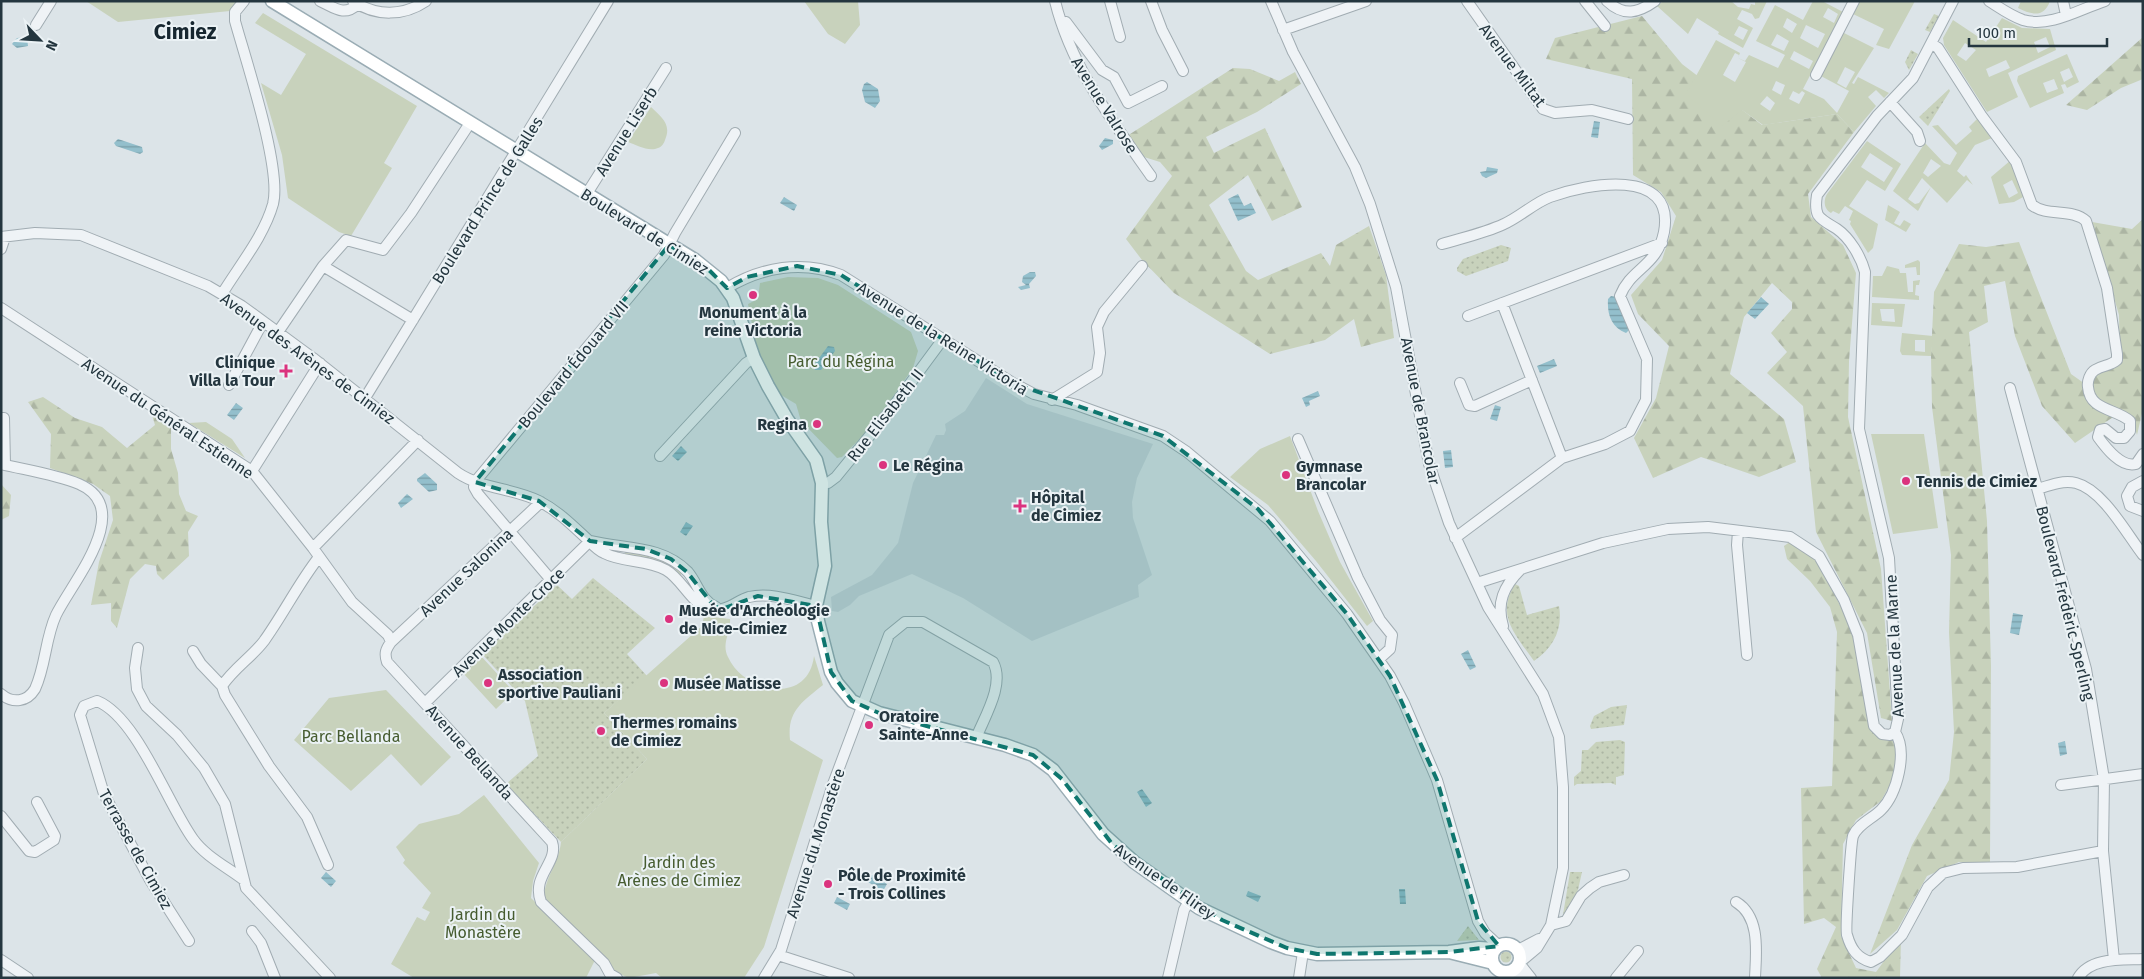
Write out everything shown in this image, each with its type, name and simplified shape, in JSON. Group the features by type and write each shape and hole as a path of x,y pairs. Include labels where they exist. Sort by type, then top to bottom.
{"main road":[{"name":"Boulevard de Cimiez","path":"272,1 706,267 727,288 738,310 754,358 782,410 816,460 822,483 821,522 825,566 816,606 818,621 831,672 844,693 862,707"},
{"name":"Avenue de Flirey","path":"862,707 878,714 1025,752 1044,763 1062,779 1113,845 1189,901 1222,920 1254,935 1303,952 1339,954 1449,952 1511,944 1514,969 1502,972 1449,952"},
{"path":"1495,970 1497,947"}],"street":[{"path":"36,25 51,1"},
{"path":"222,294 265,224 273,203 274,186 262,123 235,21 235,12 244,1"},
{"path":"320,1 344,12 349,11 356,3 374,11 390,13 407,11 426,1"},
{"name":"Boulevard Prince de Galles","path":"365,398 608,1"},
{"path":"1110,1 1120,37"},
{"path":"1151,1 1162,30 1183,71"},
{"name":"Avenue de Brancolar","path":"1272,1 1283,30 1355,167 1370,204 1396,287 1430,464 1455,538 1505,634 1543,694 1553,718 1560,747 1564,852 1551,924 1544,935 1514,969"},
{"path":"1283,30 1366,1"},
{"name":"Avenue Miltat","path":"1467,1 1543,109 1555,113 1592,110 1628,119"},
{"path":"1585,1 1605,26"},
{"path":"1607,1 1614,8 1627,13 1640,11 1655,1"},
{"path":"1816,75 1854,1"},
{"path":"1920,140 1917,132 1890,102 1914,78 1953,1"},
{"path":"1989,1 2017,17 2031,22 2050,21 2105,1"},
{"path":"2063,1 2066,15"},
{"path":"1056,6 1102,70 1114,77 1128,103 1162,86"},
{"name":"Avenue Valrose","path":"1056,6 1071,50 1081,65 1094,94 1151,176"},
{"path":"1932,44 1938,48 1981,115 2016,162 2032,205 2037,209 2078,216 2086,221 2107,288 2117,354 2117,360 2112,364 2094,370 2087,380 2088,390 2092,401 2100,407 2121,414 2130,421 2130,431 2124,438 2116,438 2105,429 2100,430 2098,436 2123,463 2130,466 2136,464 2143,454"},
{"name":"Avenue Liserb","path":"586,194 666,68"},
{"name":"Avenue de la Marne","path":"1477,583 1603,544 1668,529 1698,526 1790,537 1819,556 1844,600 1858,635 1874,726 1882,734 1895,732 1898,719 1889,558 1859,429 1865,272 1860,258 1848,240 1818,214 1816,205 1817,195 1858,140 1890,102"},
{"path":"278,332 323,266 346,240 383,250 411,213 470,123"},
{"name":"Boulevard Édouard VII","path":"475,482 664,255 735,133"},
{"path":"1442,244 1504,224 1548,198 1569,191 1625,183 1641,186 1655,194 1665,211 1662,243 1652,260 1625,284 1620,296 1647,359 1646,400 1630,431 1604,444 1562,458 1455,538"},
{"name":"Avenue des Arènes de Cimiez","path":"3,237 35,233 82,236 194,279 222,294 278,332 365,398 458,473 475,482 541,502 565,519 603,553 613,557 644,562 666,570 684,586 701,606 714,610 722,609 743,599 758,596 770,596 816,606"},
{"path":"1,249 3,237"},
{"path":"1468,316 1662,243"},
{"path":"323,266 413,320"},
{"name":"Avenue de la Reine Victoria","path":"727,288 747,277 797,266 825,269 841,275 1013,383 1052,400 1077,405 1163,436 1245,498 1270,521 1347,614 1379,660 1400,696 1426,752 1447,815 1478,921 1497,947"},
{"path":"1052,400 1097,372 1100,353 1097,327 1104,312 1142,266"},
{"path":"1502,303 1562,458"},
{"name":"Avenue du Général Estienne","path":"1,308 252,471 313,548 352,602 388,636 391,642"},
{"path":"229,385 263,322"},
{"name":"Rue Elisabeth II","path":"822,483 828,483 836,477 889,412 942,339"},
{"path":"660,456 740,369 754,358"},
{"path":"252,471 320,363"},
{"path":"1460,383 1468,405 1475,406 1532,380"},
{"name":"Boulevard Frédèric Sperling","path":"2010,388 2086,669 2104,780 2103,850 2114,960"},
{"path":"1,418 4,418 3,465 83,486 97,498 103,516 102,527 96,542 54,622 35,688 30,696 19,700 11,700 1,694"},
{"path":"1298,439 1358,578 1380,620 1392,636 1390,649 1379,660"},
{"path":"313,548 418,440"},
{"path":"2143,481 2132,487 2127,496 2130,506 2143,511"},
{"path":"475,482 474,487 478,494 552,580"},
{"path":"2038,489 2060,483 2075,483 2090,489 2100,497 2143,556"},
{"name":"Avenue Salonina","path":"391,642 541,502"},
{"path":"1738,532 1747,655"},
{"name":"Avenue Monte-Croce","path":"426,702 590,541"},
{"path":"222,686 230,674 264,641 302,578 319,557"},
{"path":"1505,634 1500,617 1500,600 1510,580 1520,570"},
{"name":"Avenue du Monastère","path":"764,978 778,955 833,784 889,635 905,622 923,622 993,662 998,671 998,681 976,738"},
{"name":"Avenue Bellanda","path":"391,642 386,650 387,662 426,702 552,842 554,849 539,884 538,893 541,902 604,963 612,977"},
{"path":"138,648 135,668 137,689 146,706 177,735 204,768 220,795 234,831 244,880 251,895 330,978"},
{"path":"193,651 201,664 222,686 225,695 269,766 307,817 328,865"},
{"name":"Terrasse de Cimiez","path":"189,942 150,880 104,794 80,715 84,706 97,701 111,710 120,719 161,780 193,840 244,880"},
{"path":"1895,732 1900,741 1900,766 1896,784 1887,802 1858,828 1852,842 1846,933 1855,954 1862,959 1871,962 1880,957 1902,934 1928,887 1943,873 1962,868 2017,867 2103,850"},
{"path":"2061,785 2143,774"},
{"path":"1,816 29,851 36,852 54,840 56,836 37,802"},
{"path":"1551,924 1566,921 1581,896 1599,882 1624,875"},
{"path":"1168,978 1184,910 1189,901"},
{"path":"1736,902 1744,907 1751,916 1754,926 1755,978"},
{"path":"252,931 261,943 275,978"},
{"path":"1616,978 1638,951"},
{"path":"1299,978 1303,952"},
{"path":"778,955 849,978"},
{"path":"2078,978 2089,966 2114,960 2143,959"},
{"path":"1,960 28,978"},
{"path":"1514,969 1531,978"}],"highlighted area":[{"path":"669,245 706,267 727,288 747,277 797,266 841,275 1013,383 1163,436 1258,509 1347,614 1390,676 1437,780 1478,921 1499,946 1449,952 1317,954 1287,948 1222,920 1113,845 1062,779 1033,755 879,713 852,701 831,672 816,606 758,596 722,609 714,606 687,572 671,559 646,549 590,541 539,501 475,482"}],"shaded area":[{"name":"Hôpital de Cimiez","path":"986,378 1027,404 1153,444 1137,478 1132,502 1133,518 1152,575 1138,585 1139,597 1032,641 963,598 912,574 859,596 850,605 838,612 832,611 831,597 872,575 898,543 913,483 936,435 944,435 946,430 945,424 965,411"}],"green space":[{"path":"86,1 237,1 230,11 118,22"},
{"path":"804,1 858,1 860,25 845,44 828,34"},
{"path":"1663,1 1731,1 1738,7 1749,9 1751,4 1755,5 1755,1 1767,1 1759,18 1755,19 1752,14 1742,10 1737,19 1753,28 1743,48 1718,34 1719,32 1697,18 1688,34 1657,6","holes":["1739,26 1748,30 1743,40 1734,35"]},
{"path":"1813,1 1822,1 1843,12 1803,89 1824,99 1837,113 1849,91 1819,75 1842,32 1874,48 1852,83 1854,84 1858,77 1889,93 1884,98 1876,90 1868,97 1876,106 1854,132 1837,114 1763,125 1742,110 1722,126 1686,94 1716,40 1740,53 1738,58 1745,61 1749,55 1778,68 1785,55 1756,41 1775,5 1803,20","holes":["1828,8 1838,14 1834,23 1823,17","1787,18 1797,24 1792,33 1783,27","1806,25 1825,34 1818,48 1800,38","1777,34 1789,41 1784,51 1771,45","1794,51 1813,61 1809,69 1790,59","1735,53 1739,55 1738,58 1746,62 1735,82 1723,75","1845,67 1855,72 1846,88 1837,83","1776,81 1785,85 1781,95 1772,90","1793,91 1799,94 1802,91 1805,93 1799,104 1789,99","1767,96 1775,103 1770,111 1760,104"]},
{"path":"1858,1 1915,1 1889,49 1876,45 1884,29 1851,13"},
{"path":"2021,1 2050,1 2041,13 2037,14 2018,8"},
{"path":"263,13 417,106 384,163 392,168 351,236 339,232 288,198 282,155 261,83 281,95 306,54 255,23"},
{"path":"1934,14 1939,16 1930,32 1925,30"},
{"path":"1642,16 1682,64 1762,125 1837,114 1854,132 1808,194 1811,217 1843,245 1856,273 1849,361 1848,417 1881,569 1892,721 1881,718 1867,633 1816,532 1803,406 1767,373 1787,352 1771,333 1792,309 1792,302 1772,283 1744,317 1730,374 1784,419 1796,462 1759,477 1701,457 1653,478 1634,438 1656,398 1669,346 1638,314 1631,295 1662,260 1676,216 1661,192 1633,175 1632,79 1546,59 1555,38"},
{"path":"2002,18 2022,28 2050,29 2056,50 2008,73 2018,97 1987,112 1944,45 1943,38 1953,20 1986,42","holes":["2046,37 2050,47 2038,53 2034,42","1965,43 1976,50 1966,61 1957,55","2006,60 2010,68 1989,77 1986,69"]},
{"path":"2143,37 2143,79 2121,88 2087,110 2066,105"},
{"path":"1911,50 1918,54 1909,70 1905,62"},
{"path":"2067,54 2079,82 2067,88 2065,84 2061,85 2064,93 2030,108 2017,81 2018,76","holes":["2069,68 2073,77 2064,82 2060,72","2054,79 2058,89 2047,93 2043,83"]},
{"path":"1233,68 1250,69 1279,81 1295,72 1301,84 1257,112 1206,137 1214,153 1265,128 1302,207 1272,221 1248,175 1209,205 1246,271 1258,280 1321,253 1330,266 1336,245 1369,226 1386,275 1394,338 1361,347 1354,319 1325,340 1270,354 1174,293 1142,260 1126,239 1172,176 1160,162 1144,157 1127,136"},
{"path":"1949,89 1950,91 1928,126 1919,117"},
{"path":"651,107 662,118 667,130 663,145 654,149 643,148 628,142"},
{"path":"1978,118 1992,138 1975,145 1957,171 1964,177 1966,175 1973,185 1967,180 1947,203 1931,187 1918,211 1893,191 1925,143 1944,163 1950,165 1957,153 1932,126 1938,125 1956,145 1972,131 1969,127","holes":["1931,159 1941,166 1928,177 1923,173","1922,178 1931,187 1919,203 1915,204 1908,199"]},
{"path":"1867,141 1901,164 1885,191 1867,180 1849,206 1878,224 1873,248 1868,253 1850,224 1851,221 1849,220 1853,211 1845,206 1839,214 1833,211 1831,213 1825,205 1827,194","holes":["1870,153 1893,168 1884,182 1861,167"]},
{"path":"2011,160 2025,196 2014,202 1999,204 1991,177","holes":["2012,180 2018,193 2009,198 2003,185"]},
{"path":"1888,205 1900,212 1894,223 1900,226 1904,220 1911,224 1906,232 1885,220"},
{"path":"2143,219 2143,409 2137,435 2133,422 2122,411 2075,443 2042,406 2015,336 2005,281 1984,286 1988,322 1969,332 1987,521 1991,666 1990,864 1959,862 1927,876 1897,930 1870,954 1912,845 1949,780 1954,732 1949,632 1951,555 1932,407 1931,356 1934,292 1959,244 1986,247 2019,242 2071,374 2088,386 2092,376 2120,364 2119,315 2092,222 2132,229"},
{"path":"1501,245 1511,248 1508,261 1466,276 1457,271 1463,259"},
{"path":"1918,260 1920,262 1920,275 1917,275 1916,267 1905,268 1905,265"},
{"path":"1887,266 1899,269 1900,273 1906,273 1908,292 1913,292 1913,281 1920,280 1919,285 1916,285 1915,295 1919,296 1919,300 1872,297 1873,276 1882,276"},
{"name":"Parc du Régina","path":"788,277 818,278 838,285 911,332 918,351 913,368 874,424 842,457 837,458 801,421 796,404 776,392 758,354 748,304 758,299 760,283"},
{"path":"1872,303 1905,304 1902,327 1871,325","holes":["1880,309 1894,309 1895,322 1882,321"]},
{"path":"1902,333 1933,336 1931,356 1902,355 1900,351","holes":["1915,340 1925,340 1925,352 1915,351"]},
{"path":"43,397 75,418 102,427 127,448 155,425 151,412 171,425 171,449 178,473 179,494 186,511 198,516 188,532 189,556 163,580 157,574 156,566 145,564 130,579 117,628 111,621 111,603 91,605 99,562 113,520 110,496 93,484 50,468 51,434 28,402"},
{"path":"206,422 232,439 245,458 189,423"},
{"name":"Tennis de Cimiez","path":"1871,434 1924,434 1938,528 1893,534"},
{"path":"1290,436 1318,511 1340,562 1373,621 1367,626 1316,561 1268,505 1230,477 1260,449"},
{"path":"1,484 11,495 9,516 1,520"},
{"path":"1794,539 1817,558 1855,636 1869,726 1898,739 1897,772 1881,801 1856,820 1843,844 1841,936 1856,968 1876,972 1901,938 1900,978 1822,978 1817,969 1836,927 1824,918 1804,924 1801,788 1832,786 1837,632 1830,607 1810,581 1787,559 1784,546"},
{"path":"625,551 659,557 683,572 680,576 625,555"},
{"path":"593,578 655,628 627,654 647,676 604,713 647,759 561,842 506,784 538,756 525,701 482,654 557,585 572,599"},
{"path":"1515,584 1519,586 1527,615 1559,606 1560,622 1556,637 1547,650 1534,661 1515,634 1507,616 1509,595"},
{"name":"Jardin des Arènes de Cimiez","path":"704,616 730,619 726,643 728,657 736,669 747,679 761,686 775,689 788,688 800,682 809,672 814,656 823,685 803,702 794,714 791,722 790,740 823,760 764,947 744,978 662,978 656,973 629,978 615,972 605,958 544,897 545,890 558,857 561,842 647,759 604,713 702,626"},
{"name":"Association sportive Pauliani","path":"481,656 514,692 496,709 463,673"},
{"name":"Parc Bellanda","path":"386,690 451,757 421,786 391,754 351,791 294,740 329,698"},
{"path":"1627,705 1624,725 1591,729 1590,726 1594,716 1611,707"},
{"path":"1620,740 1625,742 1624,775 1616,777 1616,785 1611,783 1577,784 1574,786 1574,777 1581,771 1582,750 1588,750 1596,742"},
{"name":"Jardin du Monastère","path":"484,795 539,863 533,881 531,898 595,960 586,978 414,978 391,964 417,917 425,921 430,912 422,908 431,893 403,863 405,860 396,847 419,824 459,814"},
{"path":"1570,872 1582,872 1578,890 1565,916 1563,915"},
{"path":"1468,926 1479,940 1457,941"},
{"path":"1506,951 1512,957 1506,963 1500,957"}],"water":[{"path":"27,37 28,46 17,48 12,44 17,38"},
{"path":"867,82 878,89 880,101 875,108 865,102 862,90"},
{"path":"1594,121 1600,122 1598,138 1591,137"},
{"path":"1105,138 1113,140 1113,144 1102,150 1099,146"},
{"path":"118,139 142,147 143,152 140,154 116,146 114,143"},
{"path":"1487,167 1498,169 1497,173 1486,178 1482,176 1480,172 1486,171"},
{"path":"1238,194 1244,206 1251,203 1256,213 1238,221 1228,199"},
{"path":"784,197 797,205 794,211 780,203"},
{"path":"1030,272 1035,272 1036,276 1029,284 1030,288 1021,290 1018,287 1026,285 1022,282 1023,276"},
{"path":"1611,296 1617,297 1631,328 1626,333 1613,324 1609,315 1608,299"},
{"path":"1761,297 1769,304 1755,319 1747,313"},
{"path":"828,346 834,347 835,351 821,370 815,370 814,365"},
{"path":"1554,359 1557,366 1540,373 1537,366"},
{"path":"1318,391 1320,396 1309,401 1310,405 1306,407 1302,398"},
{"path":"236,403 243,408 234,420 227,415"},
{"path":"1495,405 1501,407 1497,421 1490,419"},
{"path":"681,446 687,452 678,461 672,456"},
{"path":"1451,450 1453,467 1445,468 1443,451"},
{"path":"425,473 437,484 437,490 429,492 417,481"},
{"path":"407,494 413,499 401,508 398,503"},
{"path":"686,522 693,526 686,536 680,532"},
{"path":"2013,613 2023,615 2019,635 2010,633"},
{"path":"1468,650 1476,667 1470,670 1461,654"},
{"path":"2065,741 2067,754 2060,756 2058,743"},
{"path":"1142,789 1152,803 1146,807 1137,792"},
{"path":"326,872 336,881 331,887 321,878"},
{"path":"872,875 887,884 883,891 868,882"},
{"path":"1399,889 1405,889 1406,904 1400,904"},
{"path":"1248,891 1261,896 1258,902 1246,896"},
{"path":"837,897 850,904 847,910 834,903"}],"place":[{"name":"Monument à la reine Victoria","path":"753,295"},
{"name":"Clinique Villa la Tour","path":"286,371"},
{"name":"Regina","path":"817,424"},
{"name":"Le Régina","path":"883,465"},
{"name":"Gymnase Brancolar","path":"1286,475"},
{"name":"Tennis de Cimiez","path":"1906,481"},
{"name":"Hôpital de Cimiez","path":"1020,506"},
{"name":"Musée d'Archéologie de Nice-Cimiez","path":"669,619"},
{"name":"Association sportive Pauliani","path":"488,683"},
{"name":"Musée Matisse","path":"664,683"},
{"name":"Oratoire Sainte-Anne","path":"869,725"},
{"name":"Thermes romains de Cimiez","path":"601,731"},
{"name":"Pôle de Proximité - Trois Collines","path":"828,884"}],"district":[{"name":"Cimiez","path":"185,32"}]}
